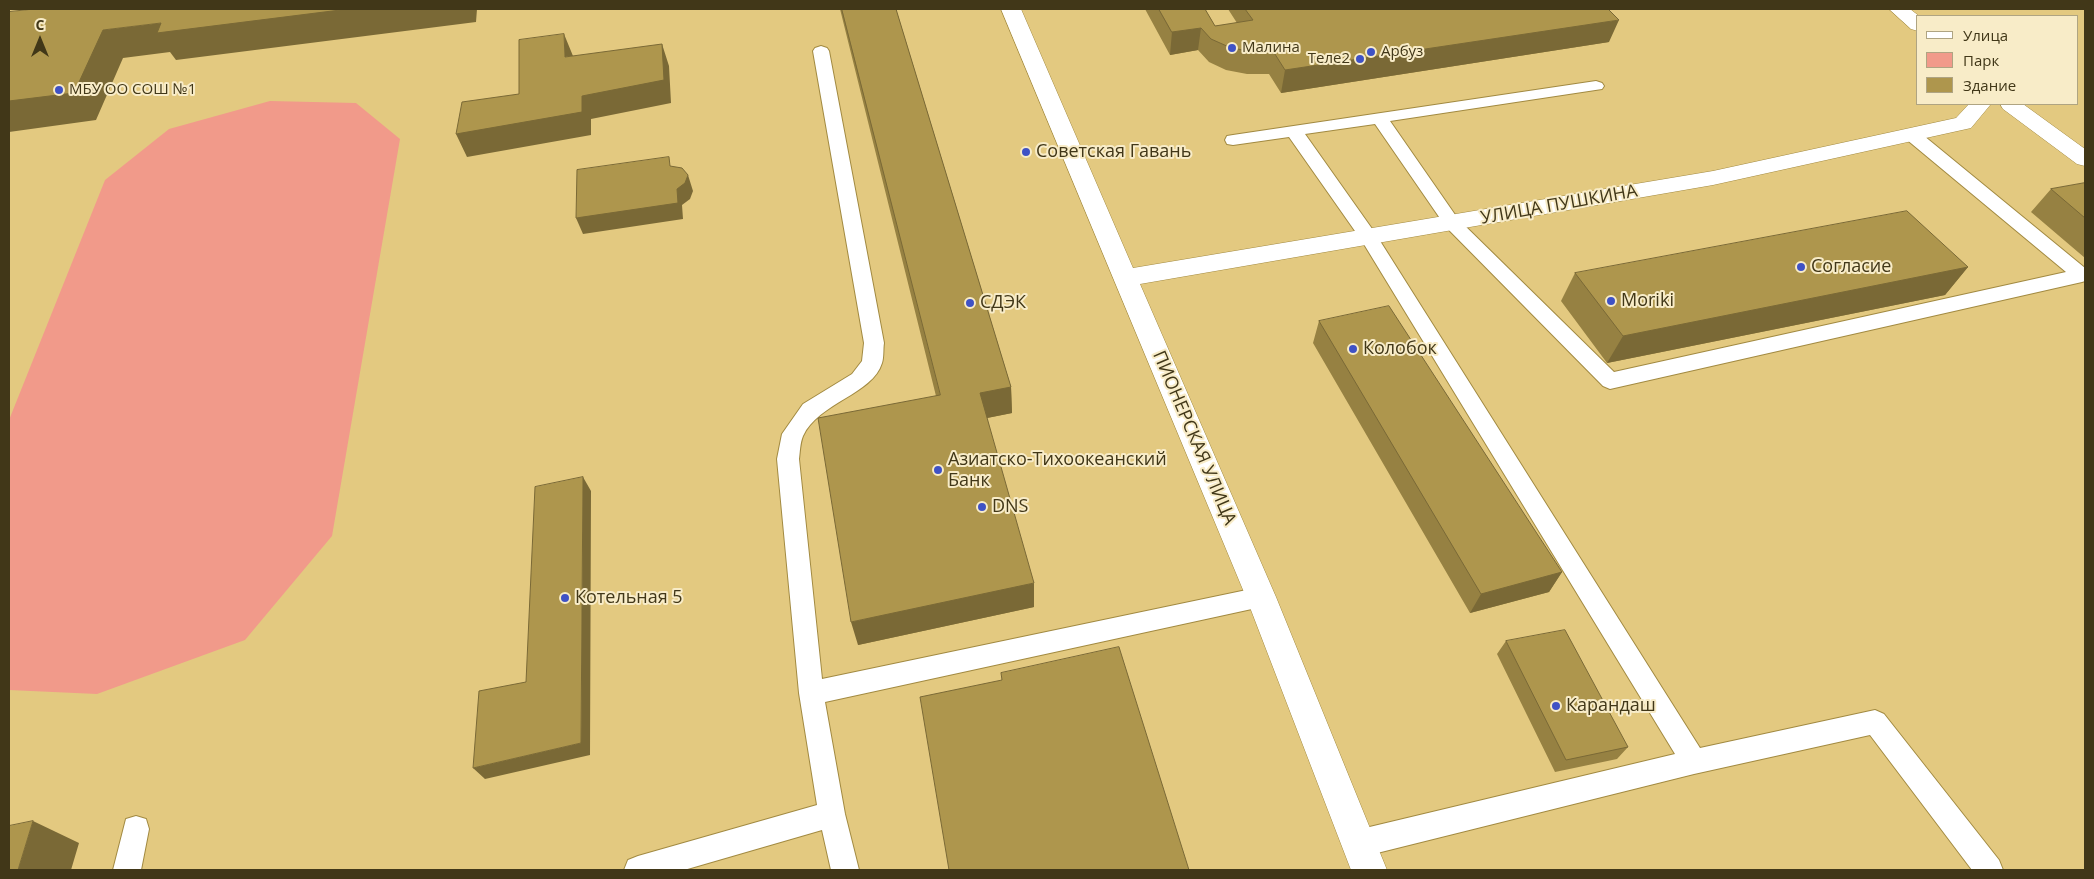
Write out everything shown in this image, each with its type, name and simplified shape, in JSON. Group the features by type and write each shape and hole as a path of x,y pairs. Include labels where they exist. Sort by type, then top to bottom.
{"street":[{"name":"ПИОНЕРСКАЯ УЛИЦА","path":"1011,9 1127,278 1260,597 1363,857"},
{"path":"1899,9 1916,23"},
{"name":"УЛИЦА ПУШКИНА","path":"1127,278 1713,178 1963,123 1979,105"},
{"path":"2011,105 2085,159"}],"lane":[{"path":"821,51 874,342 872,363 859,379 810,410 793,434 788,459 811,693 832,814 845,870"},
{"path":"1234,140 1596,86"},
{"path":"1379,118 1452,223 1610,381 2084,277"},
{"path":"1293,130 1369,237 1694,762"},
{"path":"1912,135 2084,277"},
{"path":"811,693 1260,597"},
{"path":"1363,857 1694,762 1875,722 1989,870"},
{"path":"638,870 832,814"},
{"path":"127,870 136,829"}],"green space":[{"path":"270,101 356,103 400,139 332,536 245,640 97,694 9,690 9,420 105,180 169,129"}],"building":[{"path":"34,9 348,9 157,33 161,23 103,30 74,93 9,101 9,12"},
{"path":"842,9 896,9 1011,387 980,393 1034,583 851,622 818,418 940,395"},
{"path":"1159,9 1205,9 1215,26 1253,20 1245,9 1608,9 1619,20 1285,70 1273,51 1251,52 1229,47 1211,39 1201,28 1172,32"},
{"path":"564,34 565,57 662,44 664,80 582,96 582,112 456,134 462,102 519,94 519,40"},
{"path":"669,157 670,166 682,168 688,175 685,183 677,189 678,203 576,218 577,170"},
{"path":"2085,183 2085,218 2051,189"},
{"path":"1907,211 1968,267 1623,336 1575,273"},
{"path":"1389,306 1562,572 1481,594 1319,321"},
{"name":"Котельная 5","path":"583,477 581,743 473,768 479,691 526,682 535,487"},
{"name":"Карандаш","path":"1565,630 1628,747 1566,760 1506,641"},
{"path":"1119,647 1189,870 949,870 920,697 1002,680 1001,673"},
{"path":"33,821 18,870 9,870 9,826"}],"place":[{"name":"Малина","path":"1232,48"},
{"name":"Арбуз","path":"1371,52"},
{"name":"Теле2","path":"1360,59"},
{"name":"МБУ ОО СОШ №1","path":"59,90"},
{"name":"Советская Гавань","path":"1026,152"},
{"name":"Согласие","path":"1801,267"},
{"name":"Moriki","path":"1611,301"},
{"name":"СДЭК","path":"970,303"},
{"name":"Колобок","path":"1353,349"},
{"name":"Азиатско-Тихоокеанский Банк","path":"938,470"},
{"name":"DNS","path":"982,507"},
{"name":"Котельная 5","path":"565,598"},
{"name":"Карандаш","path":"1556,706"}]}
